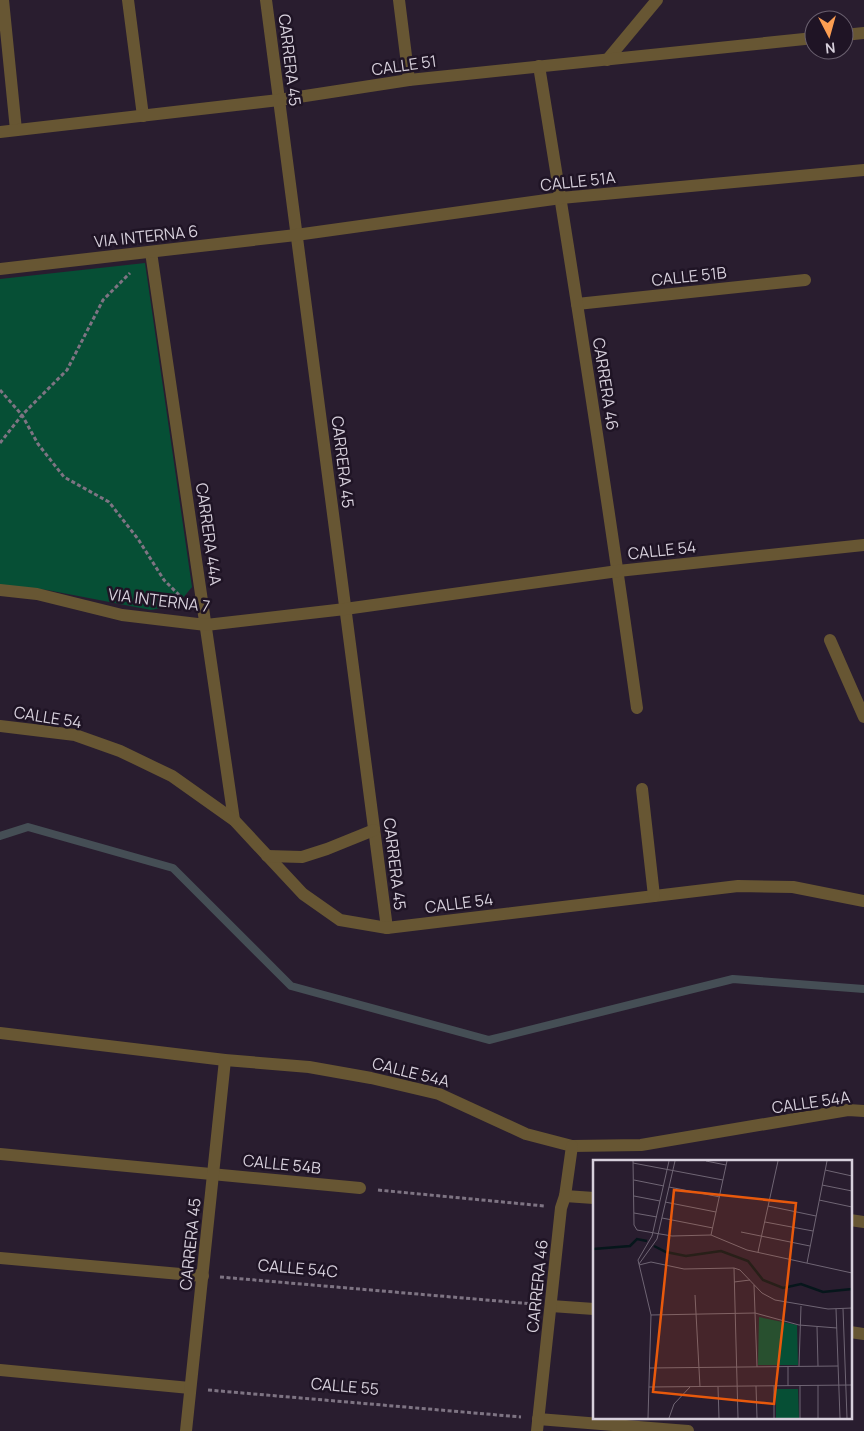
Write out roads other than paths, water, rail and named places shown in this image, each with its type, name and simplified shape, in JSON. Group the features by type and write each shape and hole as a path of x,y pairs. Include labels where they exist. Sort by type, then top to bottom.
{"street":[{"path":"3,0 16,130"},
{"path":"128,0 143,116"},
{"name":"CARRERA 45","path":"266,0 387,928"},
{"path":"399,0 409,80"},
{"path":"607,60 657,0"},
{"name":"CALLE 51","path":"0,132 279,100 409,80 804,39"},
{"name":"CARRERA 46","path":"539,66 618,571 637,708"},
{"name":"CALLE 51A","path":"296,235 561,198 864,170"},
{"name":"VIA INTERNA 6","path":"0,268 296,235"},
{"name":"CARRERA 44A","path":"151,252 234,820"},
{"name":"CALLE 51B","path":"577,304 805,280"},
{"name":"CALLE 54","path":"346,609 618,571 864,545"},
{"name":"VIA INTERNA 7","path":"0,590 37,594 122,614 206,625 346,609"},
{"path":"830,640 864,717"},
{"name":"CALLE 54","path":"0,726 75,735 120,751 172,776 234,820 303,894 340,920 387,928 738,886 793,887 864,901"},
{"path":"642,789 654,896"},
{"path":"267,856 302,857 374,830"},
{"name":"CALLE 54A","path":"0,1033 225,1060 309,1068 372,1078 439,1094 526,1134 572,1146 641,1145 848,1110 864,1111"},
{"name":"CARRERA 45","path":"186,1431 225,1060"},
{"name":"CARRERA 46","path":"538,1425 563,1202 572,1146"},
{"name":"CALLE 54B","path":"0,1154 360,1188"},
{"path":"563,1202 593,1198"},
{"path":"0,1258 203,1276"},
{"path":"551,1306 593,1309"},
{"path":"0,1370 190,1388"},
{"path":"538,1425 688,1431"}],"waterway":[{"path":"0,836 28,827 173,868 291,986 489,1040 733,979 864,989"}]}
